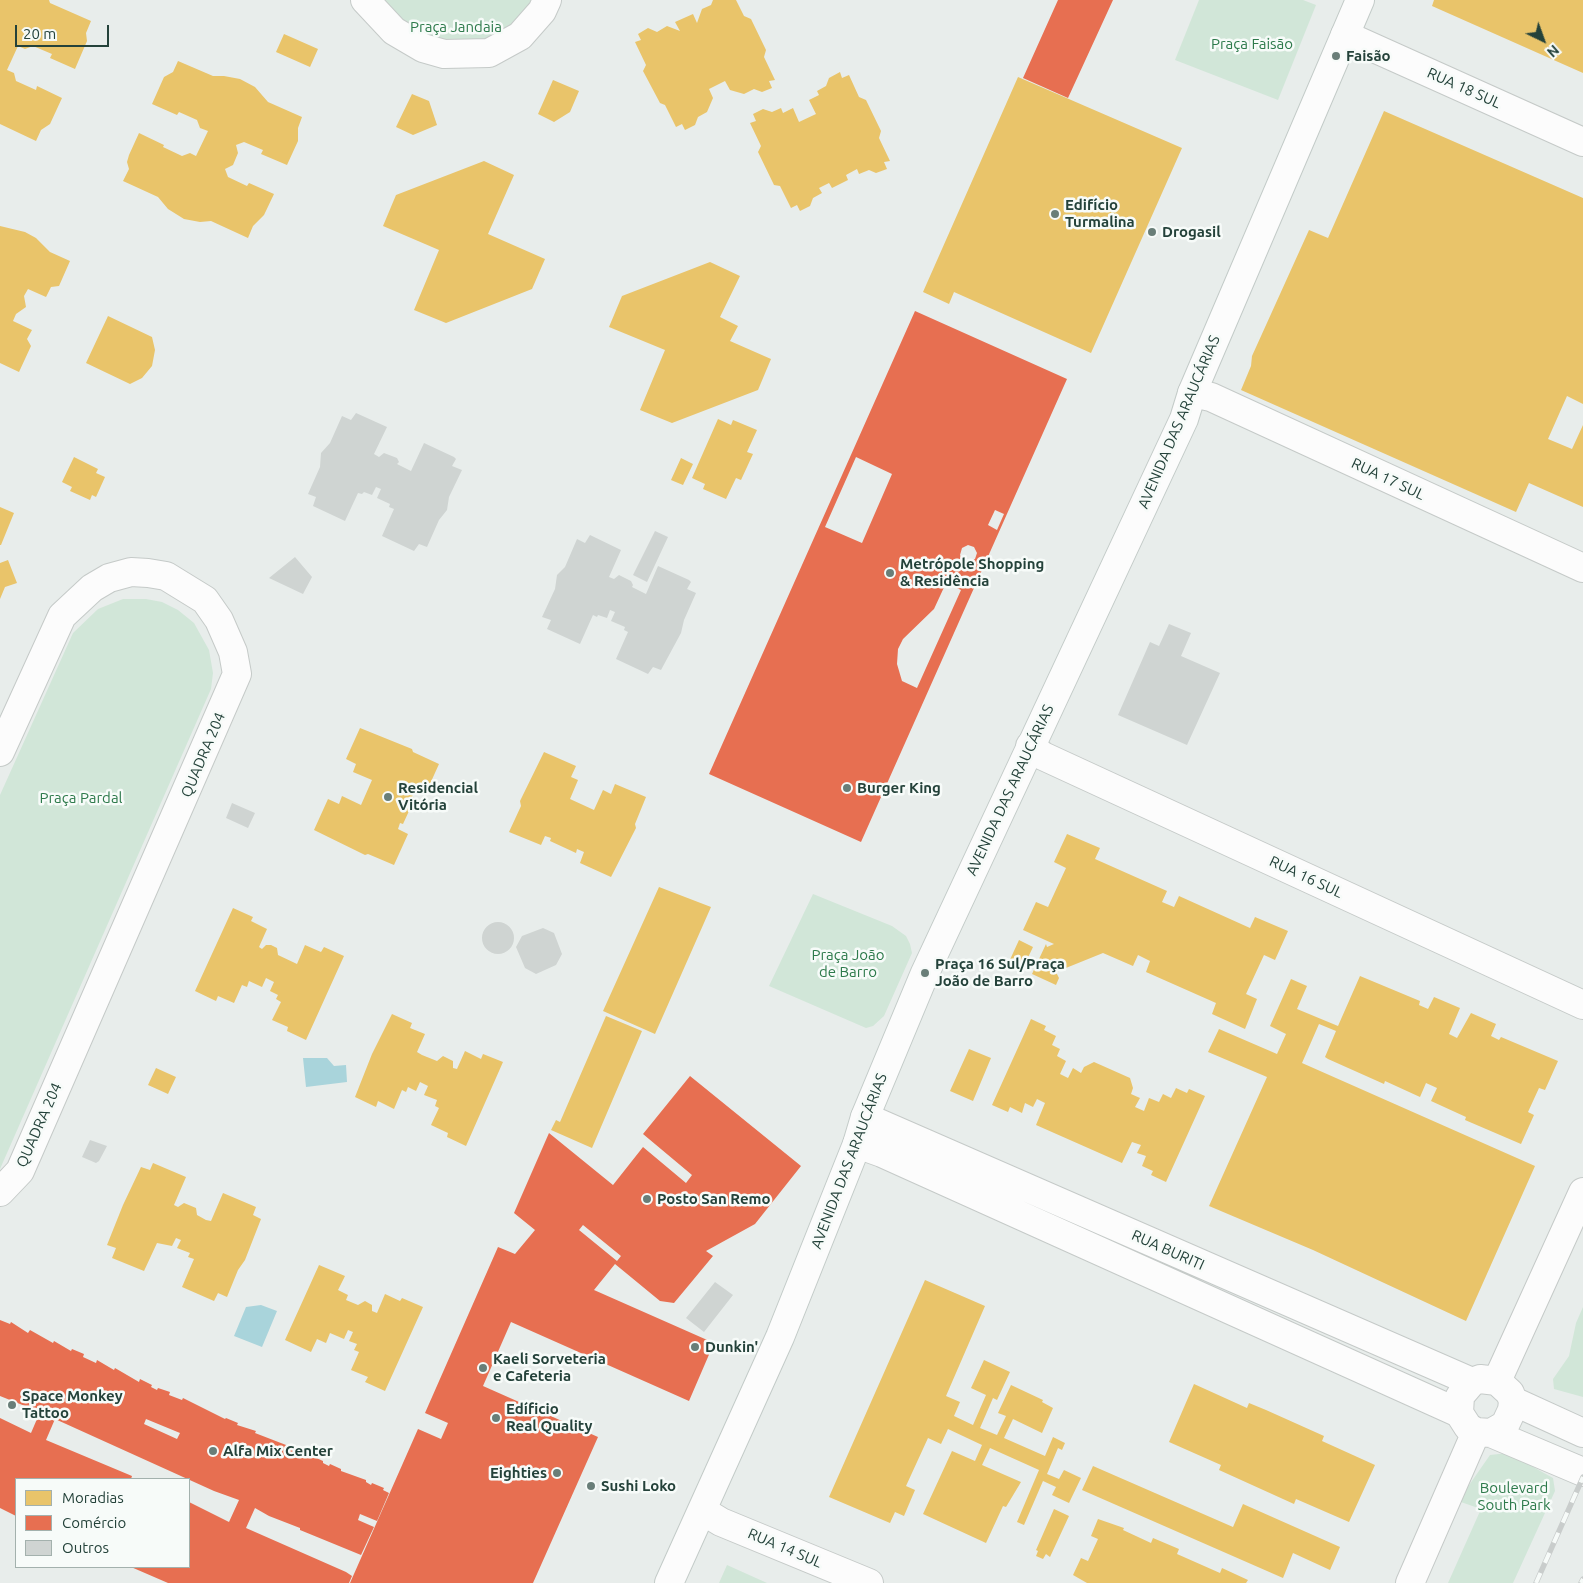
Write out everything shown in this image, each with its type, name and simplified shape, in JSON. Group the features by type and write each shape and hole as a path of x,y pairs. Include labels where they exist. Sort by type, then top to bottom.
{"street":[{"path":"365,0 394,31 423,48 444,54 489,53 520,36 542,11 547,0"},
{"name":"AVENIDA DAS ARAUCÁRIAS","path":"669,1583 780,1336 857,1144 865,1117 925,973 1184,418 1192,392 1360,0"},
{"name":"RUA 18 SUL","path":"1345,35 1583,142"},
{"name":"RUA 17 SUL","path":"1192,392 1211,397 1583,568"},
{"name":"QUADRA 204","path":"0,752 62,616 92,588 109,578 131,572 166,576 205,600 219,620 233,652 237,674 20,1171 0,1192"},
{"name":"RUA 16 SUL","path":"1030,746 1044,756 1583,1005"},
{"name":"RUA BURITI","path":"865,1117 1504,1394 1583,1433"},
{"name":"RUA BURITI","path":"857,1144 891,1157 1475,1426 1583,1472"},
{"path":"1475,1426 1505,1425 1510,1418 1504,1394 1583,1192"},
{"path":"1410,1583 1475,1426 1460,1396 1504,1394"},
{"name":"RUA 14 SUL","path":"703,1511 721,1522 869,1583"}],"green space":[{"name":"Praça Jandaia","path":"365,0 547,0 520,36 444,54"},
{"name":"Praça Faisão","path":"1199,0 1303,0 1316,5 1278,100 1175,60"},
{"name":"Praça Pardal","path":"123,599 146,599 162,602 178,610 194,623 209,650 213,673 211,689 0,1169 0,795 73,633 98,609"},
{"name":"Praça João de Barro","path":"813,894 892,926 906,936 910,944 912,953 884,1016 873,1026 866,1028 769,986"},
{"path":"1583,1307 1583,1397 1554,1389 1553,1379 1569,1356 1576,1323"},
{"name":"Boulevard South Park","path":"1508,1453 1553,1478 1555,1491 1513,1583 1448,1583 1481,1509 1458,1501 1490,1455"},
{"path":"727,1565 767,1583 719,1583"}],"water":[{"path":"303,1058 327,1058 334,1066 346,1065 347,1082 306,1087"},
{"path":"261,1305 277,1311 262,1347 234,1336 246,1307"}],"building: Moradias":[{"path":"0,0 49,0 50,3 91,21 86,33 87,41 75,69 50,58 52,54 33,46 25,49 18,46 7,70 14,73 16,81 36,90 37,86 62,98 50,124 41,130 36,141 0,124"},
{"path":"713,0 736,0 744,16 751,19 766,50 764,57 775,80 769,81 772,88 762,92 754,89 744,94 730,90 725,81 709,89 713,98 707,112 698,117 695,125 685,130 682,124 676,127 665,105 660,103 643,71 646,65 635,42 641,40 638,34 648,28 657,32 667,26 680,31 675,22 693,14 697,23 702,9 711,5"},
{"path":"1434,0 1583,0 1583,73 1432,6"},
{"path":"284,34 318,49 310,67 276,52"},
{"path":"178,61 213,76 240,79 255,87 268,102 302,117 298,128 298,141 287,165 261,154 263,150 244,142 236,145 238,153 233,165 225,169 228,177 247,186 249,183 274,194 264,215 253,226 248,238 211,221 200,222 184,219 168,209 158,197 123,181 129,169 127,162 129,155 139,133 182,156 190,153 196,156 208,131 200,128 197,120 179,112 177,115 152,104 164,77 173,72"},
{"path":"840,72 842,78 849,75 859,97 866,100 881,131 879,138 890,161 884,162 887,169 876,173 869,170 859,174 857,169 846,175 848,180 832,188 829,183 819,188 822,193 813,198 810,206 800,211 797,205 791,208 780,186 774,185 758,152 761,146 750,123 756,121 753,114 763,109 772,112 781,108 783,113 793,108 799,122 816,114 809,100 819,95 817,91 826,86 829,78"},
{"name":"Edifício Turmalina","path":"1018,77 1182,148 1091,353 954,292 949,304 923,292"},
{"path":"553,80 579,91 570,112 554,122 538,114"},
{"path":"412,94 429,101 437,125 413,135 396,127"},
{"path":"1384,111 1583,198 1583,404 1567,396 1548,439 1572,449 1583,425 1583,507 1529,483 1516,512 1241,390 1251,366 1252,356 1309,230 1328,238"},
{"path":"484,161 514,175 488,234 545,259 532,289 446,323 414,310 439,250 383,226 396,195"},
{"path":"0,226 25,232 36,238 50,252 70,261 59,286 51,287 46,297 28,289 24,296 26,307 16,314 13,321 32,330 27,339 31,346 19,372 0,363"},
{"path":"710,262 740,276 720,317 738,326 730,341 771,359 758,390 672,423 640,410 665,350 609,327 622,296"},
{"path":"108,316 152,337 155,350 152,366 142,378 130,384 86,363"},
{"path":"718,419 731,425 733,420 757,430 747,452 753,454 741,480 736,478 726,499 703,489 705,484 692,478"},
{"path":"74,457 98,469 96,473 105,477 96,497 92,495 90,500 70,491 72,487 62,482"},
{"path":"681,458 693,464 683,485 671,480"},
{"path":"0,507 14,513 1,545 0,545"},
{"path":"8,560 17,583 5,587 0,599 0,563"},
{"name":"Residencial Vitória","path":"360,728 412,749 413,752 439,764 425,795 415,790 412,797 415,798 403,824 400,823 398,829 408,834 394,865 368,854 365,855 314,830 328,799 339,804 342,796 361,805 372,780 353,772 356,764 346,759"},
{"path":"544,752 576,766 571,777 578,780 570,799 594,810 603,790 611,794 615,784 646,797 635,824 636,828 611,877 580,863 584,852 577,849 576,853 550,841 551,838 545,836 541,845 509,832 521,806 520,801"},
{"path":"1067,834 1100,848 1095,859 1167,891 1162,902 1174,907 1179,896 1250,928 1255,917 1288,931 1275,960 1264,955 1246,994 1257,999 1245,1029 1212,1014 1216,1003 1146,972 1150,961 1138,955 1133,966 1103,953 1056,972 1059,978 1056,985 1032,974 1046,944 1047,947 1054,944 1023,930 1036,902 1048,907 1066,868 1054,862"},
{"path":"659,887 711,907 655,1034 603,1011"},
{"path":"233,908 253,917 251,921 267,929 259,947 262,949 266,945 271,945 277,948 278,955 297,964 305,945 321,952 324,947 344,956 306,1040 287,1031 288,1027 272,1020 281,1002 276,999 278,995 270,991 274,982 266,978 262,987 249,981 247,987 242,985 234,1003 218,996 216,1001 195,991"},
{"path":"1019,940 1033,947 1022,970 1008,964"},
{"path":"1360,976 1420,1001 1419,1005 1428,1009 1434,997 1460,1008 1449,1034 1457,1038 1471,1013 1496,1024 1491,1036 1499,1040 1501,1037 1558,1061 1545,1090 1539,1088 1528,1112 1534,1115 1521,1144 1465,1120 1466,1117 1431,1101 1437,1088 1426,1083 1420,1097 1385,1081 1384,1084 1328,1059 1325,1057 1336,1031 1319,1024 1302,1063 1535,1166 1466,1321 1313,1250 1209,1206 1267,1077 1208,1052 1219,1029 1277,1054 1286,1034 1270,1026 1291,979 1307,986 1297,1009 1338,1026"},
{"path":"392,1014 412,1023 410,1028 425,1034 417,1052 422,1055 437,1061 443,1056 453,1061 453,1068 457,1069 465,1051 481,1059 483,1054 503,1062 466,1146 447,1137 448,1133 431,1125 439,1108 435,1106 437,1100 424,1095 428,1086 420,1082 416,1091 408,1087 406,1092 402,1090 394,1109 378,1101 376,1107 355,1097 372,1054"},
{"path":"606,1016 642,1031 592,1148 551,1130 556,1120 560,1122"},
{"path":"1031,1019 1046,1026 1044,1030 1056,1036 1052,1045 1060,1049 1057,1056 1066,1061 1060,1074 1068,1078 1073,1068 1081,1073 1084,1067 1094,1062 1130,1078 1133,1088 1131,1094 1140,1098 1135,1107 1144,1111 1149,1098 1159,1102 1163,1094 1171,1098 1176,1088 1187,1093 1189,1089 1205,1096 1166,1182 1151,1175 1153,1171 1142,1166 1146,1156 1137,1153 1141,1145 1132,1142 1122,1163 1036,1125 1045,1103 1037,1099 1033,1107 1025,1103 1022,1113 1010,1107 1008,1112 992,1105"},
{"path":"969,1049 991,1058 973,1101 950,1091"},
{"path":"156,1068 176,1077 168,1094 148,1085"},
{"path":"153,1163 186,1177 174,1205 178,1207 184,1203 196,1208 197,1215 206,1220 211,1221 223,1193 256,1207 253,1215 261,1219 245,1260 238,1270 227,1297 218,1293 214,1301 182,1287 194,1259 188,1257 190,1253 177,1248 181,1240 176,1238 172,1246 157,1243 144,1271 112,1258 116,1248 107,1245 123,1205 141,1167 150,1170"},
{"path":"319,1265 345,1276 338,1290 348,1295 346,1300 358,1305 365,1301 372,1305 372,1311 377,1313 385,1294 400,1301 402,1298 423,1307 385,1391 365,1382 368,1377 351,1370 359,1352 354,1350 357,1344 349,1341 353,1332 348,1330 344,1339 330,1333 326,1343 317,1339 311,1352 285,1340"},
{"path":"925,1280 985,1306 946,1396 960,1402 954,1416 973,1425 986,1395 971,1388 984,1360 1010,1372 997,1400 993,1398 980,1428 997,1435 1006,1416 998,1413 1011,1385 1043,1400 1042,1402 1053,1408 1042,1433 1013,1419 1004,1438 1045,1456 1053,1437 1065,1443 1062,1450 1058,1448 1047,1474 1059,1479 1064,1470 1081,1478 1069,1503 1052,1495 1056,1487 1043,1481 1024,1525 1017,1522 1039,1470 990,1448 982,1465 1021,1482 1006,1507 1003,1506 986,1543 923,1514 952,1451 975,1461 982,1445 948,1429 941,1444 928,1438 906,1486 915,1490 904,1516 895,1512 890,1523 829,1497"},
{"path":"1194,1384 1247,1408 1249,1403 1266,1410 1324,1436 1322,1441 1375,1465 1349,1522 1296,1499 1294,1504 1219,1470 1221,1465 1169,1442"},
{"path":"1093,1466 1233,1527 1243,1504 1340,1547 1330,1570 1293,1553 1283,1578 1082,1490"},
{"path":"1054,1509 1069,1516 1050,1557 1046,1554 1043,1559 1036,1556 1038,1551 1036,1550"},
{"path":"1098,1519 1124,1528 1123,1530 1151,1543 1153,1538 1179,1549 1177,1554 1220,1573 1222,1568 1248,1580 1246,1583 1087,1583 1073,1575 1081,1558 1088,1561 1098,1539 1091,1536"}],"building: Comércio":[{"path":"1058,0 1113,0 1068,98 1023,78"},
{"name":"Metrópole Shopping & Residência","path":"915,311 1067,379 861,842 709,774","holes":["856,457 892,474 862,543 825,527","995,510 1004,514 997,530 988,525","968,545 974,547 977,553 975,559 969,562 963,561 960,555 962,548","946,583 961,590 917,688 902,681 897,664 898,649 903,639 934,609"]},
{"name":"Edíficio Real Quality","path":"690,1076 801,1166 755,1224 706,1251 713,1256 674,1303 660,1301 615,1264 594,1290 714,1343 689,1401 511,1322 483,1386 598,1437 533,1583 350,1583 418,1429 441,1439 448,1423 425,1413 498,1247 515,1254 535,1230 514,1213 549,1133 613,1185 643,1147 686,1183 692,1175 643,1134","holes":["583,1225 621,1256 617,1261 579,1230"]},
{"name":"Alfa Mix Center","path":"0,1320 10,1324 11,1322 28,1333 30,1330 71,1351 72,1349 84,1354 83,1357 96,1363 97,1360 114,1370 115,1368 139,1382 140,1379 157,1390 158,1388 170,1392 169,1395 182,1400 183,1398 225,1419 238,1423 237,1425 256,1431 255,1433 299,1450 298,1452 311,1458 312,1456 329,1466 330,1464 341,1469 341,1471 366,1480 371,1485 372,1483 384,1488 383,1490 389,1493 377,1521 360,1514 358,1520 374,1527 361,1555 300,1530 300,1528 269,1516 255,1508 246,1528 346,1572 352,1576 349,1583 168,1583 133,1568 190,1568 190,1502 229,1522 239,1500 214,1491 190,1480 190,1478 185,1478 55,1419 46,1440 132,1476 131,1478 15,1478 15,1516 0,1508 0,1418 31,1433 40,1412 0,1396","holes":["146,1419 180,1433 177,1439 144,1424"]}],"building: Outros":[{"path":"356,413 387,427 374,454 379,457 384,453 397,458 399,462 397,464 411,471 424,443 454,457 456,459 452,466 462,470 449,497 447,510 439,520 427,547 419,544 414,551 382,536 394,509 389,507 390,504 377,498 381,489 376,487 372,495 364,492 362,494 358,493 345,521 313,506 316,497 308,494 320,467 321,453 330,443 342,416 351,420"},
{"path":"655,531 668,537 647,582 633,575"},
{"path":"590,535 621,550 609,577 614,579 619,575 631,581 632,587 646,594 658,566 691,582 687,589 696,593 684,620 681,633 661,670 653,667 648,674 616,659 628,632 624,630 625,627 611,621 615,612 610,610 607,618 593,615 580,644 547,629 551,620 542,617 555,589 557,575 565,567 577,539 585,543"},
{"path":"295,557 312,577 303,594 269,578"},
{"path":"1169,624 1191,633 1181,656 1220,673 1187,745 1118,715 1150,642 1159,646"},
{"path":"232,803 255,813 248,828 226,818"},
{"path":"498,922 504,923 509,927 513,932 513,944 509,949 504,953 498,954 492,953 487,949 483,944 482,938 483,932 487,927 492,923"},
{"path":"543,928 554,933 562,954 556,965 536,974 525,968 516,947 522,936"},
{"path":"90,1140 107,1146 96,1163 82,1157"},
{"path":"715,1282 733,1295 704,1332 686,1318"}],"railway":[{"path":"1536,1583 1583,1477"},
{"path":"1581,1583 1583,1579"}],"place":[{"name":"Faisão","path":"1336,56"},
{"name":"Edifício Turmalina","path":"1055,214"},
{"name":"Drogasil","path":"1152,232"},
{"name":"Metrópole Shopping & Residência","path":"890,573"},
{"name":"Burger King","path":"847,788"},
{"name":"Residencial Vitória","path":"388,797"},
{"name":"Praça 16 Sul/Praça João de Barro","path":"925,973"},
{"name":"Posto San Remo","path":"647,1199"},
{"name":"Dunkin'","path":"695,1347"},
{"name":"Kaeli Sorveteria e Cafeteria","path":"483,1368"},
{"name":"Space Monkey Tattoo","path":"12,1405"},
{"name":"Edíficio Real Quality","path":"496,1418"},
{"name":"Alfa Mix Center","path":"213,1451"},
{"name":"Eighties","path":"557,1473"},
{"name":"Sushi Loko","path":"591,1486"}]}
